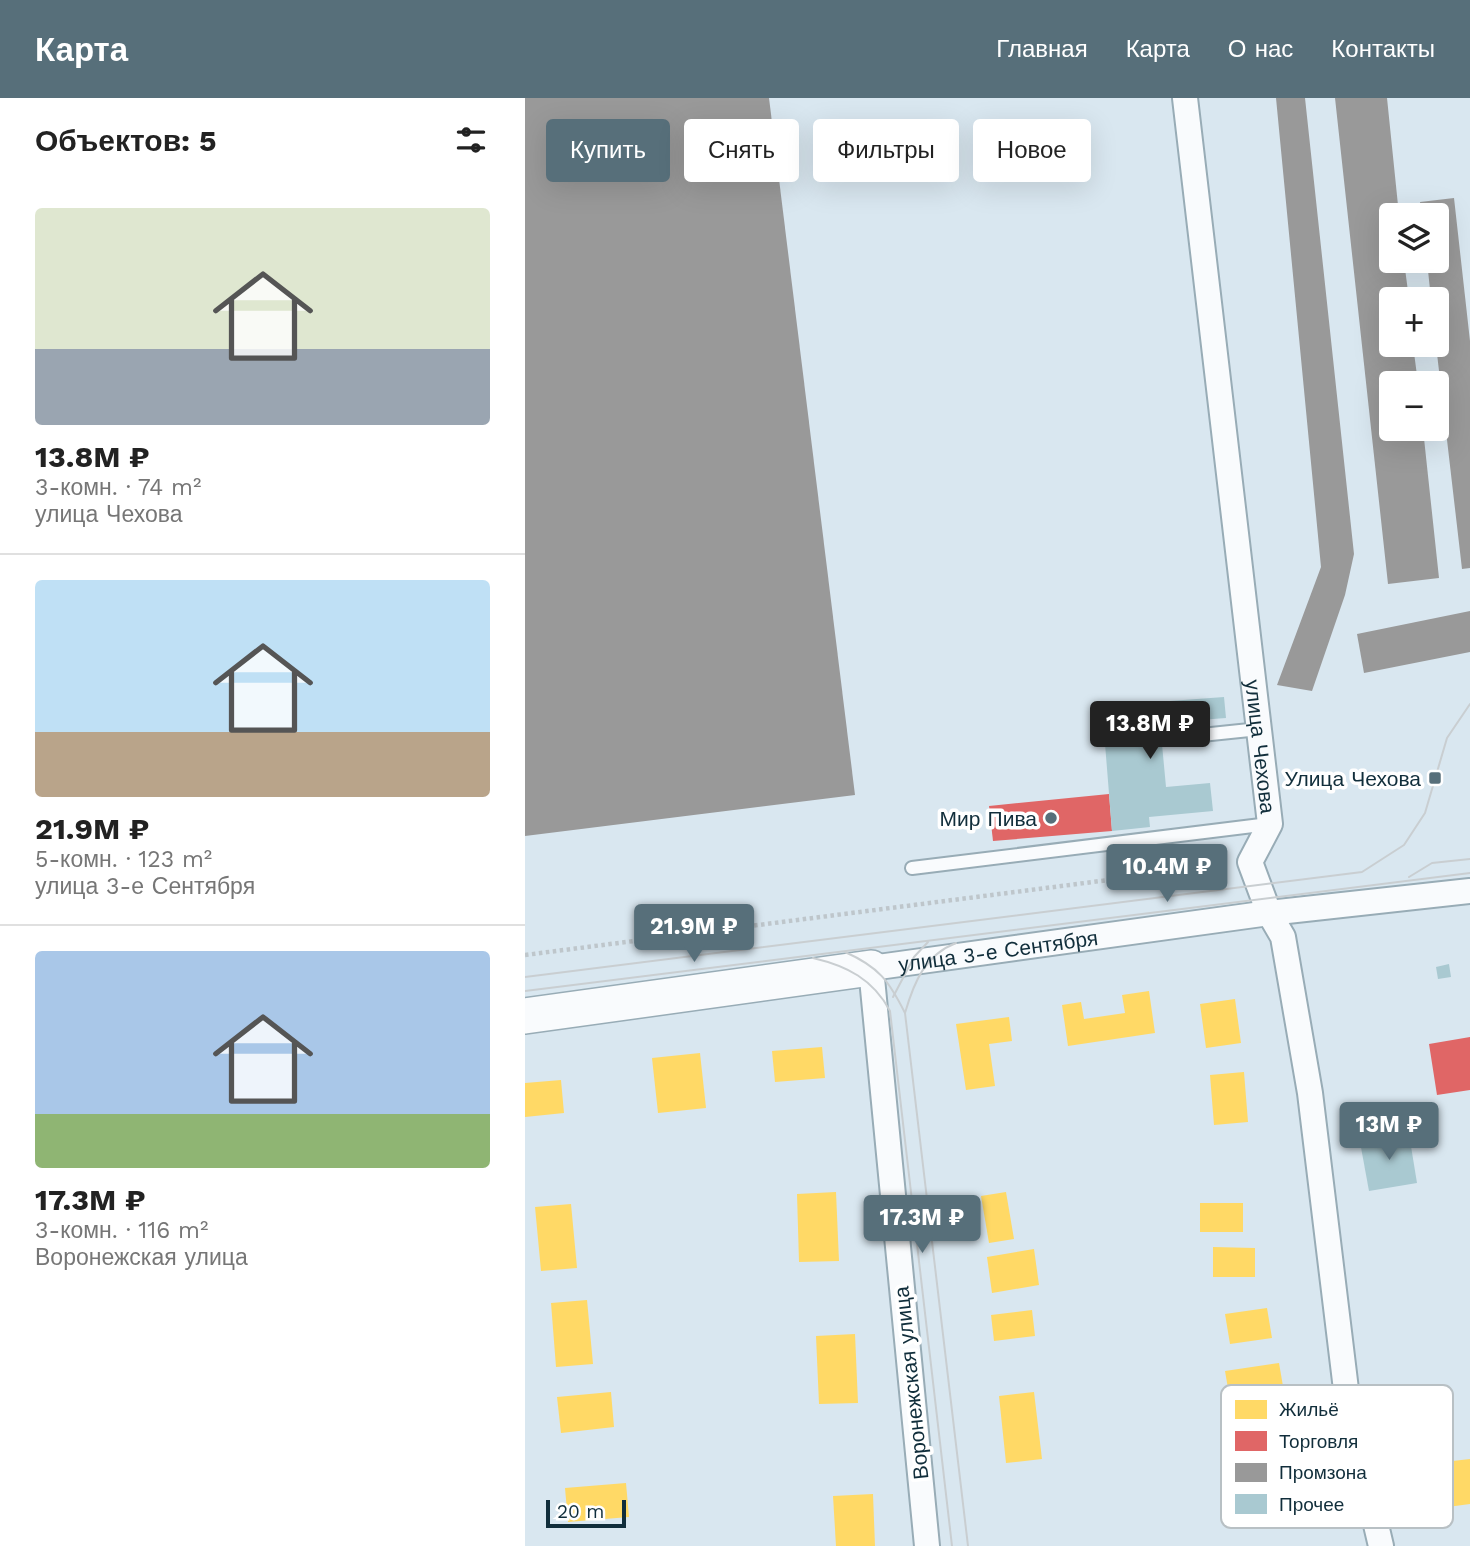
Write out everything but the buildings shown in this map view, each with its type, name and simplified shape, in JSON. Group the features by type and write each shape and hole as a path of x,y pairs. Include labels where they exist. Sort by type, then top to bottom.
{"street":[{"name":"улица Чехова","path":"1185,98 1271,824 1250,862"},
{"path":"1250,862 1269,912 1283,937 1310,1093 1345,1385"},
{"name":"улица 3-е Сентября","path":"525,1016 1269,912 1470,891"},
{"name":"Воронежская улица","path":"871,968 927,1546"},
{"path":"1377,1528 1381,1546"}],"lane":[{"path":"1192,736 1259,729"},
{"path":"912,868 1271,824"}],"path":[{"path":"525,955 1250,862"}],"tram line":[{"path":"525,977 1362,872 1404,845 1425,813 1447,738 1470,704"},
{"path":"1409,877 1432,863 1470,859"},
{"path":"525,991 1470,873"},
{"path":"893,997 914,957 928,942"},
{"path":"905,1013 922,971 936,955 956,943"},
{"path":"845,952 866,963 882,976 905,1013 968,1546"},
{"path":"813,958 837,965 867,982 890,1011 952,1546"}],"place":[{"name":"Улица Чехова","path":"1435,778"},
{"name":"Мир Пива","path":"1051,818"}]}
